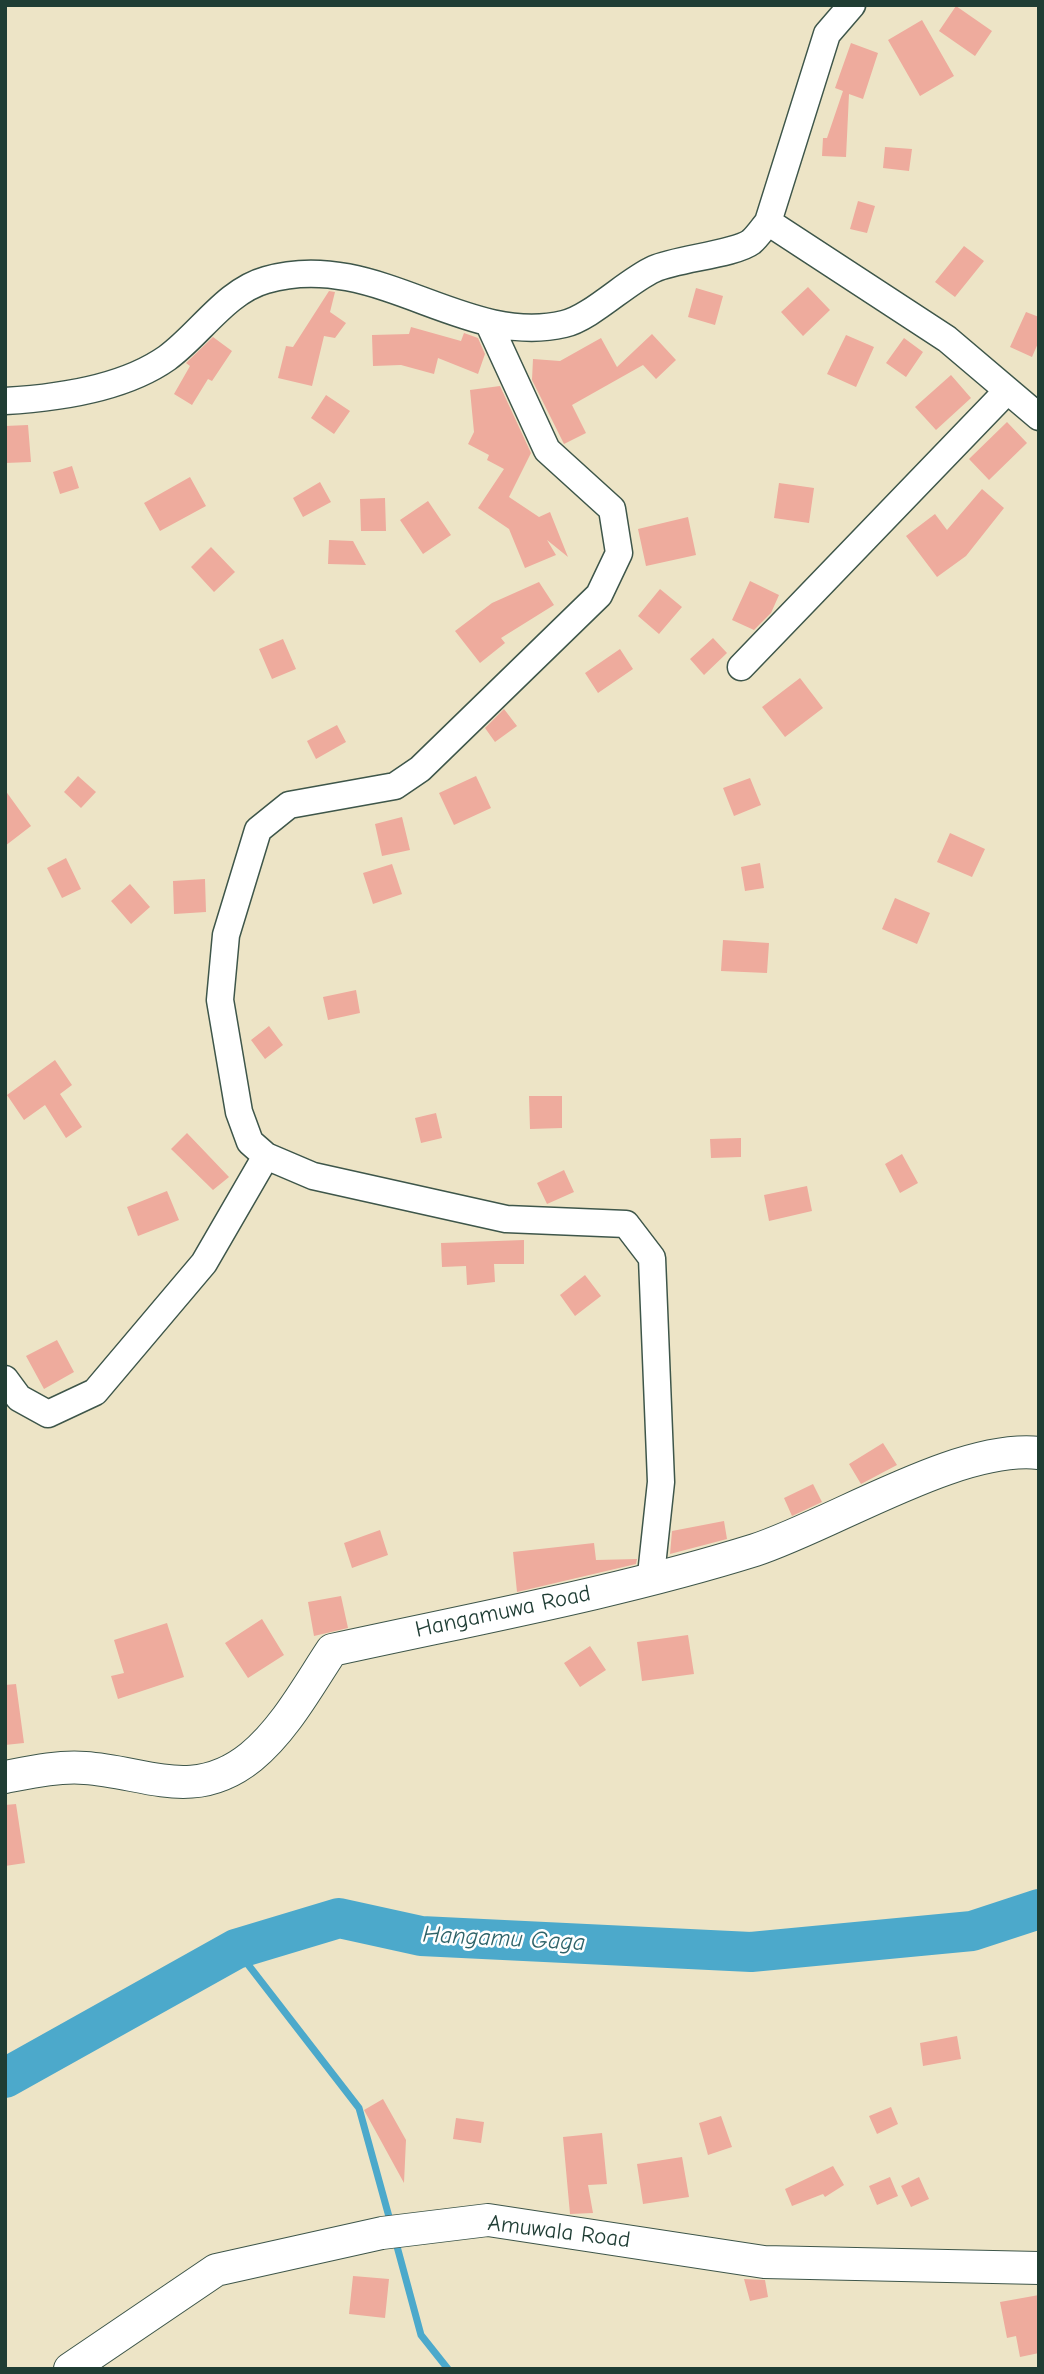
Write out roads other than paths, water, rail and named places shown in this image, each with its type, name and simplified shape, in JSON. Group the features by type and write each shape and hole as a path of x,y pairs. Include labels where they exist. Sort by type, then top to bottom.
{"street":[{"path":"5,401 45,398 126,379 167,358 234,298 264,280 303,273 350,275 488,322 532,330 568,323 654,269 750,243 768,222 827,34 852,5"},
{"path":"768,222 947,339 1039,417"},
{"path":"488,322 547,450 612,509 619,553 599,595 420,769 395,786 289,804 258,830 226,935 220,1000 240,1112 250,1142 265,1156 313,1176 506,1219 626,1224 652,1258 661,1482 651,1574 644,1581"},
{"path":"741,667 1007,391"},
{"path":"5,1379 19,1398 48,1414 95,1392 204,1263 265,1156"},
{"name":"Hangamuwa Road","path":"5,1777 47,1770 85,1768 176,1784 212,1778 250,1758 280,1726 332,1650 644,1581 758,1549 957,1466 1015,1451 1039,1453"},
{"name":"Amuwala Road","path":"70,2369 216,2270 382,2233 488,2220 764,2262 1039,2268"}],"waterway":[{"name":"Hangamu Gaga","path":"5,2078 236,1949 339,1918 421,1936 751,1952 972,1931 1039,1909"},
{"path":"236,1949 359,2108 391,2224"},
{"path":"395,2239 421,2335 448,2369"}]}
